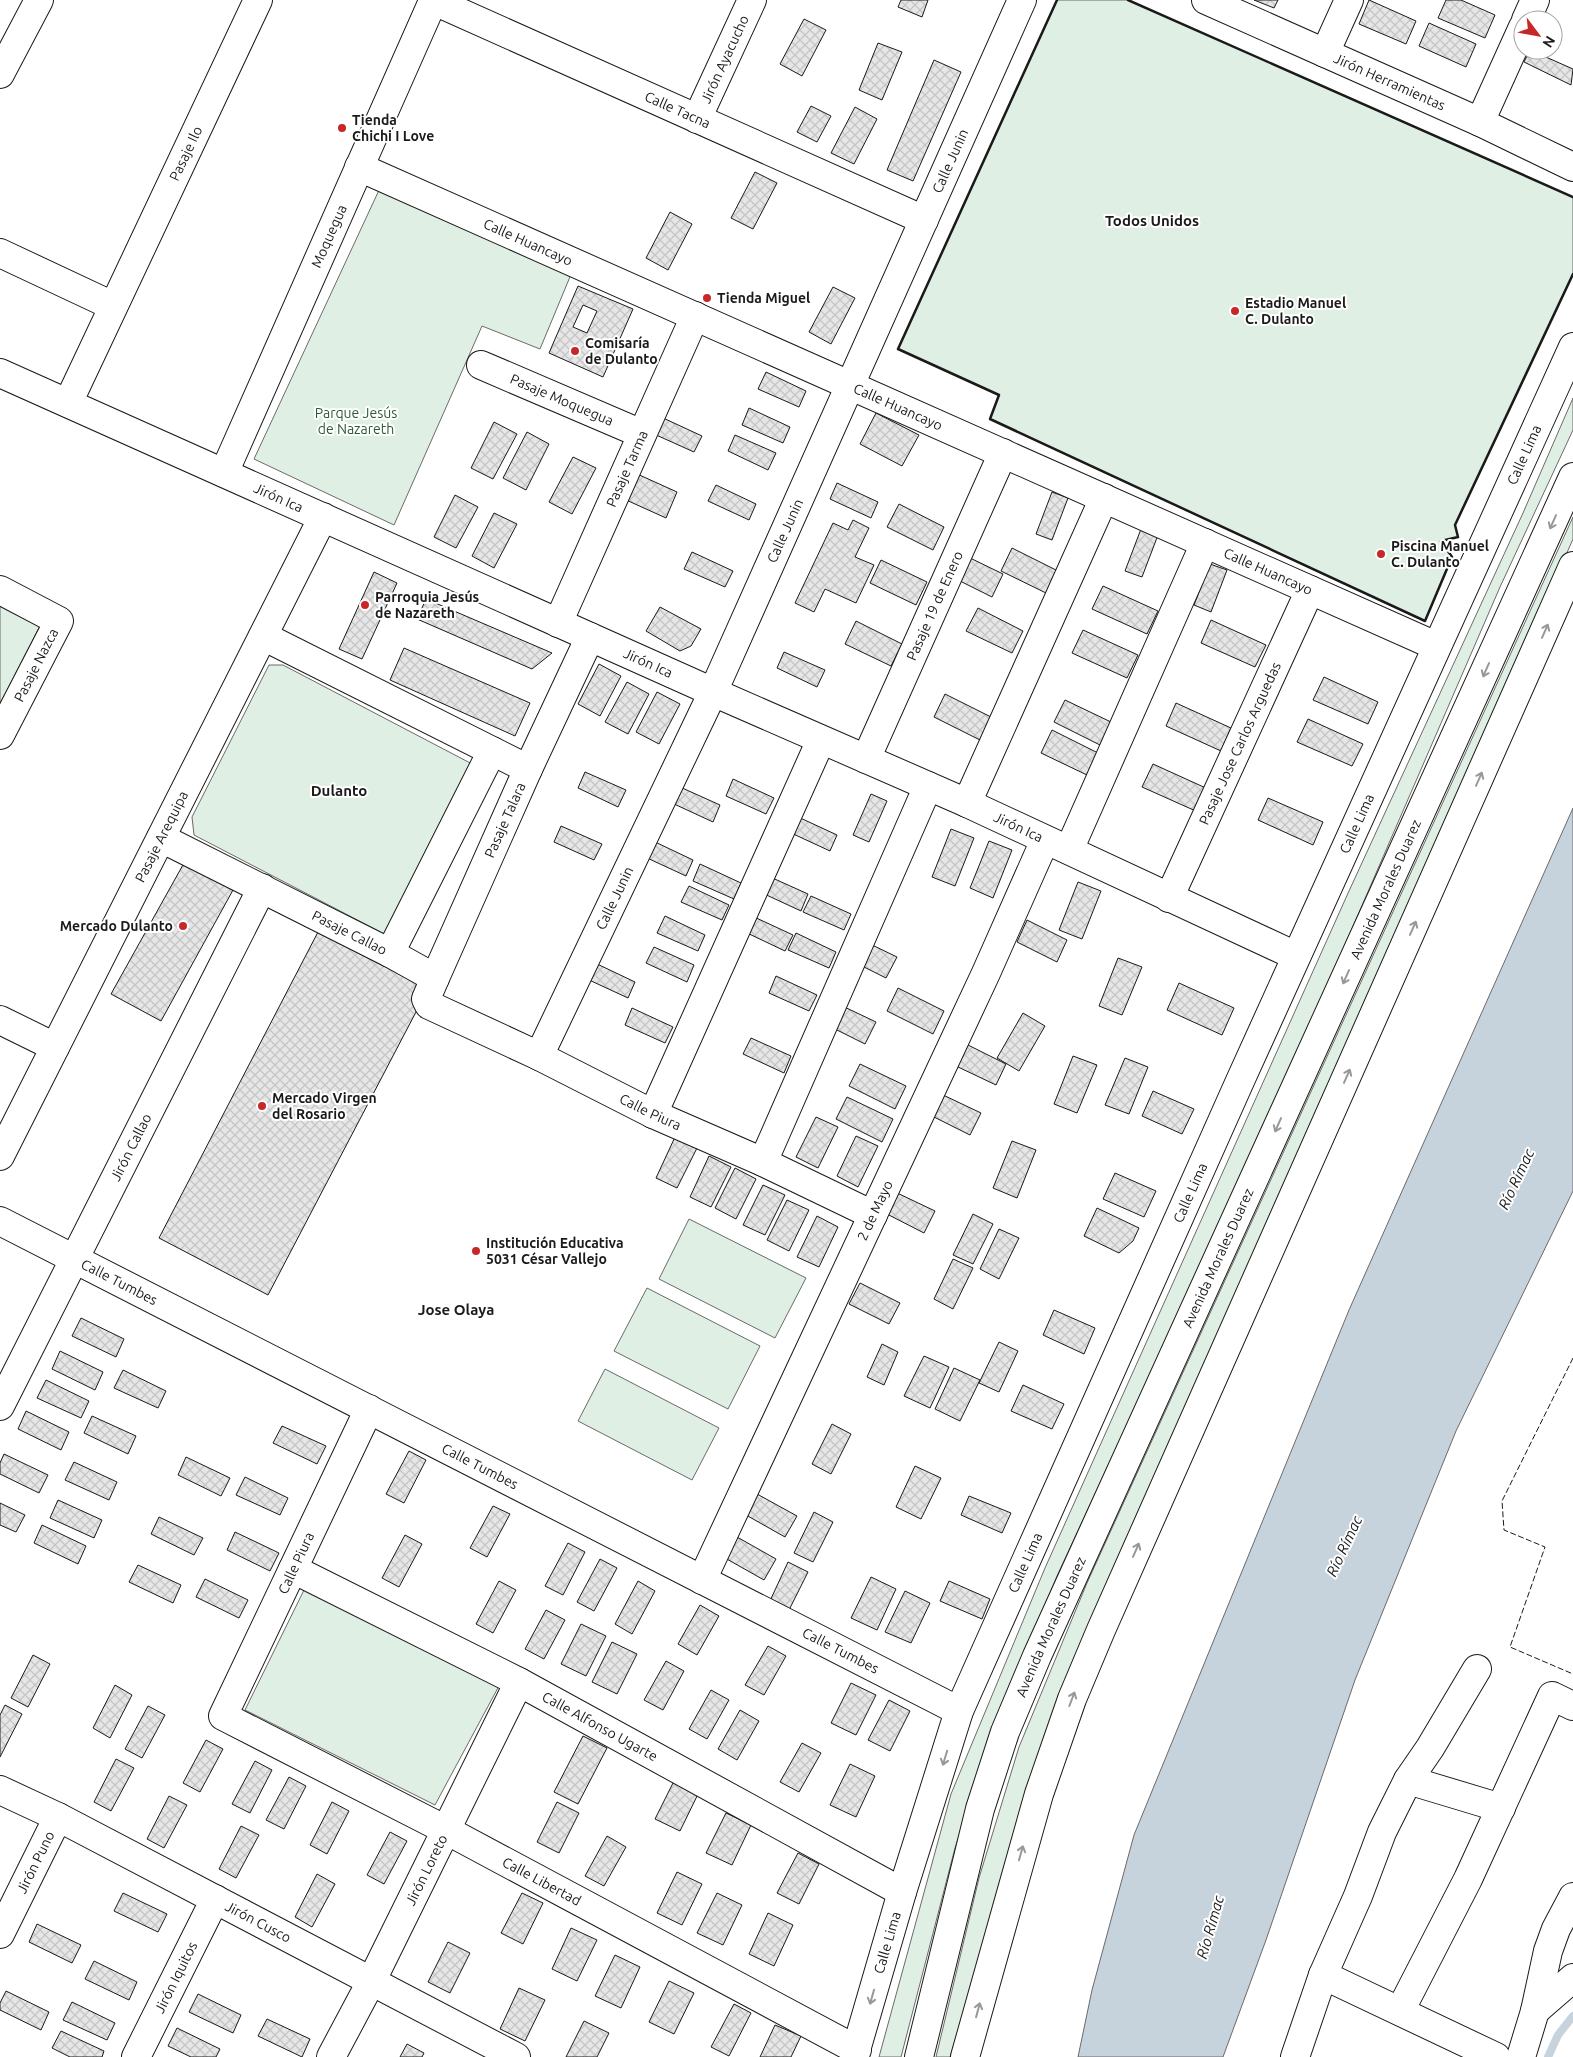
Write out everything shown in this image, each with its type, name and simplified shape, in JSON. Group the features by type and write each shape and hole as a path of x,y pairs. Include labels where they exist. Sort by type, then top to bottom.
{"main road":[{"path":"0,74 39,0"},
{"name":"Pasaje Ilo","path":"68,403 258,0"},
{"name":"Calle Tacna","path":"432,0 924,220"},
{"name":"Moquegua","path":"224,472 432,0"},
{"name":"Jirón Ayacucho","path":"697,119 752,0"},
{"name":"Calle Junin","path":"539,1056 712,692 1022,0"},
{"name":"Jirón Herramientas","path":"1206,0 1480,122 1573,167"},
{"path":"1325,53 1349,0"},
{"path":"1480,122 1513,49"},
{"name":"Calle Huancayo","path":"360,167 1436,646"},
{"path":"0,253 113,306"},
{"name":"Pasaje Tarma","path":"558,623 695,316"},
{"name":"Calle Lima","path":"855,2054 902,1892 959,1711 1296,956 1573,347"},
{"name":"Pasaje Moquegua","path":"481,365 642,434"},
{"name":"Jirón Ica","path":"0,373 712,692 968,802 1296,956"},
{"name":"Pasaje 19 de Enero","path":"866,759 1003,453"},
{"name":"Avenida Morales Duarez","path":"919,2057 980,1809 1005,1732 1066,1591 1573,477"},
{"path":"968,802 1104,498"},
{"name":"Pasaje Arequipa","path":"0,1156 323,517"},
{"name":"2 de Mayo","path":"702,1580 873,1215 1205,543"},
{"path":"965,2057 1036,1803 1075,1690 1573,566"},
{"name":"Pasaje Nazca","path":"0,590 59,620 0,735"},
{"name":"Pasaje Jose Carlos Arguedas","path":"1169,898 1310,590"},
{"path":"262,636 528,768"},
{"name":"Pasaje Talara","path":"428,1005 426,999 435,978 528,768 590,637"},
{"path":"654,1114 821,740"},
{"name":"Pasaje Callao","path":"161,838 390,953 492,751"},
{"path":"763,1162 928,786"},
{"name":"Jirón Callao","path":"0,1406 262,888"},
{"path":"390,953 435,978"},
{"name":"Calle Piura","path":"428,1005 539,1056 654,1114 763,1162 873,1215"},
{"path":"0,1020 55,1047"},
{"name":"Calle Tumbes","path":"0,1221 959,1711"},
{"name":"Calle Piura","path":"223,1716 369,1409"},
{"name":"Calle Alfonso Ugarte","path":"293,1569 519,1682 902,1892"},
{"path":"1294,2057 1323,1975 1358,1896 1382,1832 1408,1780 1430,1748 1477,1669"},
{"name":"Jirón Loreto","path":"331,2057 372,1980 519,1682"},
{"path":"1400,2010 1446,1923 1552,1696 1573,1706"},
{"name":"Calle Libertad","path":"223,1716 446,1830 855,2054"},
{"path":"1408,1780 1501,1808"},
{"name":"Jirón Cusco","path":"0,1790 372,1980 516,2057"},
{"name":"Jirón Puno","path":"0,1934 58,1818"},
{"path":"1521,2057 1535,2011 1548,1951 1556,1929 1573,1897"},
{"name":"Jirón Iquitos","path":"136,2057 215,1899"},
{"path":"1323,1975 1496,2057"},
{"path":"1535,2011 1573,1978"}],"green space":[{"name":"Estadio Manuel C. Dulanto","path":"1057,0 1128,0 1573,197 1573,274 1455,525 1458,537 1441,541 1452,557 1425,621 990,419 999,395 898,349"},
{"name":"Parque Jesús de Nazareth","path":"380,188 572,272 540,349 482,326 394,525 254,459"},
{"path":"1573,398 1573,430 1500,587 1289,1074 1057,1576 994,1727 955,1848 901,2057 879,2057 951,1794 1045,1568 1349,891 1523,513"},
{"path":"1573,517 1573,539 1079,1654 984,1944 950,2057 936,2057 979,1878 1019,1747 1087,1583"},
{"path":"0,596 44,618 0,704"},
{"path":"269,665 283,665 474,765 392,938 194,835 192,817"},
{"path":"689,1219 806,1278 775,1338 659,1279"},
{"path":"647,1288 760,1346 728,1409 614,1351"},
{"path":"605,1369 719,1428 692,1480 578,1421"},
{"path":"305,1588 500,1684 435,1805 245,1710"}],"water":[{"name":"Río Rímac","path":"1573,808 1573,1191 1456,1431 1355,1680 1266,1940 1223,2057 1078,2057 1092,1990 1134,1835 1349,1310"}],"building":[{"path":"901,0 928,0 922,17 898,7"},
{"path":"1254,0 1278,0 1274,8"},
{"path":"1369,0 1416,21 1406,44 1359,24"},
{"path":"1446,0 1461,0 1495,15 1485,38 1438,18"},
{"path":"804,19 826,30 802,76 780,64"},
{"path":"1429,23 1476,44 1466,67 1419,46"},
{"path":"878,43 902,52 882,100 859,90"},
{"path":"934,60 961,72 913,181 887,170"},
{"path":"1525,60 1553,60 1573,69 1571,85 1524,62"},
{"path":"811,106 831,116 817,142 797,132"},
{"path":"855,107 877,119 854,164 831,153"},
{"path":"755,172 777,183 753,229 731,218"},
{"path":"670,212 692,224 668,270 646,258"},
{"path":"578,286 633,309 603,377 549,353","holes":["583,305 597,311 587,333 573,327"]},
{"path":"833,287 855,298 831,344 809,332"},
{"path":"766,372 806,391 799,407 758,389"},
{"path":"749,408 790,427 783,443 742,425"},
{"path":"876,413 919,435 902,466 860,444"},
{"path":"661,417 702,436 694,452 654,434"},
{"path":"494,422 517,434 493,479 471,468"},
{"path":"527,432 549,444 526,490 503,478"},
{"path":"735,435 776,453 768,470 728,451"},
{"path":"573,457 596,468 572,514 549,502"},
{"path":"635,473 677,492 666,518 624,499"},
{"path":"837,483 878,502 871,518 830,499"},
{"path":"716,485 756,504 749,520 708,501"},
{"path":"1052,492 1068,498 1052,540 1036,534"},
{"path":"455,495 478,507 456,548 434,537"},
{"path":"899,504 944,527 933,550 887,527"},
{"path":"494,513 517,524 494,568 472,556"},
{"path":"853,520 869,528 855,557 874,565 856,603 825,589 814,612 795,603 833,523 848,530"},
{"path":"1141,529 1158,535 1142,577 1125,571"},
{"path":"1012,548 1058,571 1046,593 1001,571"},
{"path":"692,552 733,571 725,587 684,569"},
{"path":"968,557 1003,574 992,597 958,580"},
{"path":"881,560 927,582 916,605 870,583"},
{"path":"1210,564 1227,570 1211,612 1194,605"},
{"path":"374,572 397,583 362,659 339,649"},
{"path":"1103,586 1158,611 1147,634 1092,609"},
{"path":"426,599 552,653 532,669 417,619"},
{"path":"660,607 701,629 691,646 680,651 646,631"},
{"path":"978,608 1023,631 1012,653 966,631"},
{"path":"1211,620 1266,645 1255,667 1201,643"},
{"path":"856,621 902,644 891,666 845,644"},
{"path":"1083,630 1138,655 1127,678 1072,653"},
{"path":"404,648 530,703 515,736 390,680"},
{"path":"784,652 825,670 817,687 777,668"},
{"path":"599,664 621,676 600,716 578,704"},
{"path":"1324,677 1378,702 1368,724 1313,700"},
{"path":"627,682 649,694 628,734 605,722"},
{"path":"657,692 680,704 659,744 636,732"},
{"path":"945,694 991,717 980,740 934,717"},
{"path":"1065,700 1111,722 1100,745 1054,722"},
{"path":"1176,703 1231,728 1221,751 1166,726"},
{"path":"1308,719 1363,744 1352,766 1297,742"},
{"path":"1052,730 1098,753 1087,775 1041,753"},
{"path":"1153,764 1208,789 1198,812 1142,787"},
{"path":"585,772 626,790 618,807 578,788"},
{"path":"733,779 774,798 766,814 726,796"},
{"path":"680,787 720,805 713,822 672,803"},
{"path":"871,794 887,801 869,842 853,835"},
{"path":"1268,798 1323,822 1313,845 1258,820"},
{"path":"796,816 837,835 830,851 789,832"},
{"path":"561,826 602,844 594,860 554,842"},
{"path":"951,829 974,838 955,886 932,877"},
{"path":"653,841 693,860 686,876 645,857"},
{"path":"989,841 1012,850 993,898 970,888"},
{"path":"184,863 233,890 161,1021 111,994"},
{"path":"700,864 741,883 734,899 693,881"},
{"path":"768,876 808,894 801,911 760,892"},
{"path":"1078,882 1101,891 1082,939 1059,930"},
{"path":"689,886 729,905 722,920 681,902"},
{"path":"811,896 851,914 844,930 803,912"},
{"path":"665,916 705,935 698,951 657,933"},
{"path":"752,916 793,935 785,951 745,932"},
{"path":"1027,920 1067,940 1057,962 1017,942"},
{"path":"318,932 428,989 268,1295 159,1238"},
{"path":"796,933 836,952 829,968 788,950"},
{"path":"868,943 897,957 886,978 858,964"},
{"path":"654,947 694,965 687,982 646,963"},
{"path":"1118,958 1142,967 1122,1015 1099,1006"},
{"path":"595,963 635,982 628,998 587,979"},
{"path":"776,976 817,995 809,1011 769,993"},
{"path":"1179,983 1234,1008 1222,1035 1167,1010"},
{"path":"898,988 944,1011 933,1034 887,1011"},
{"path":"836,1003 876,1022 865,1044 825,1024"},
{"path":"632,1008 673,1027 665,1043 625,1025"},
{"path":"1023,1013 1045,1026 1019,1071 997,1058"},
{"path":"751,1038 791,1056 784,1073 743,1054"},
{"path":"966,1044 1006,1064 996,1085 956,1066"},
{"path":"1073,1056 1097,1065 1077,1113 1054,1104"},
{"path":"1125,1058 1148,1067 1129,1114 1105,1105"},
{"path":"860,1064 906,1086 895,1109 849,1086"},
{"path":"1153,1091 1194,1109 1182,1134 1142,1116"},
{"path":"941,1094 981,1113 970,1135 930,1115"},
{"path":"847,1097 893,1119 882,1142 836,1119"},
{"path":"816,1117 838,1127 818,1168 796,1157"},
{"path":"856,1136 878,1146 858,1187 837,1176"},
{"path":"675,1137 697,1148 677,1188 656,1178"},
{"path":"1012,1141 1036,1150 1017,1198 993,1188"},
{"path":"709,1156 731,1167 711,1207 690,1197"},
{"path":"735,1168 756,1179 736,1219 715,1208"},
{"path":"1115,1173 1156,1191 1144,1217 1103,1199"},
{"path":"763,1185 785,1195 765,1235 743,1225"},
{"path":"895,1192 935,1211 924,1233 885,1213"},
{"path":"787,1200 809,1210 789,1251 767,1240"},
{"path":"1097,1208 1139,1228 1133,1241 1119,1253 1084,1236"},
{"path":"973,1214 993,1224 973,1264 953,1255"},
{"path":"817,1216 838,1227 819,1267 797,1257"},
{"path":"999,1229 1019,1238 999,1279 980,1269"},
{"path":"953,1259 973,1268 953,1309 934,1299"},
{"path":"860,1283 900,1303 889,1324 849,1304"},
{"path":"1054,1310 1095,1328 1084,1354 1043,1335"},
{"path":"81,1318 124,1339 116,1357 72,1336"},
{"path":"999,1342 1018,1351 999,1392 979,1383"},
{"path":"882,1344 898,1352 884,1385 867,1377"},
{"path":"60,1351 103,1372 95,1390 52,1369"},
{"path":"924,1356 949,1367 930,1408 904,1396"},
{"path":"954,1368 980,1380 960,1421 935,1409"},
{"path":"123,1370 166,1391 158,1408 114,1388"},
{"path":"46,1380 89,1401 81,1418 37,1398"},
{"path":"1023,1385 1064,1404 1052,1429 1011,1411"},
{"path":"26,1411 69,1432 61,1450 18,1429"},
{"path":"92,1416 136,1436 128,1454 84,1433"},
{"path":"832,1424 851,1434 831,1474 812,1464"},
{"path":"282,1426 326,1446 317,1464 273,1443"},
{"path":"409,1451 426,1460 404,1503 386,1494"},
{"path":"4,1454 48,1475 39,1493 0,1474 0,1463"},
{"path":"186,1457 230,1478 221,1496 178,1475"},
{"path":"74,1462 117,1482 109,1500 65,1480"},
{"path":"915,1466 941,1478 921,1519 896,1507"},
{"path":"245,1477 288,1498 280,1515 236,1495"},
{"path":"757,1494 797,1516 785,1537 746,1515"},
{"path":"969,1496 1011,1513 1002,1533 961,1515"},
{"path":"58,1500 102,1520 94,1538 50,1518"},
{"path":"0,1503 25,1515 16,1532 0,1525"},
{"path":"493,1506 510,1514 487,1557 470,1548"},
{"path":"814,1512 833,1522 813,1562 794,1553"},
{"path":"159,1517 203,1538 194,1555 151,1534"},
{"path":"42,1525 86,1546 78,1564 34,1543"},
{"path":"235,1532 279,1553 270,1571 227,1550"},
{"path":"405,1535 422,1544 399,1587 382,1578"},
{"path":"737,1537 776,1559 764,1580 725,1558"},
{"path":"568,1543 585,1552 563,1595 545,1586"},
{"path":"600,1559 617,1568 594,1611 577,1602"},
{"path":"788,1562 808,1572 788,1612 769,1603"},
{"path":"138,1565 181,1585 173,1603 129,1582"},
{"path":"871,1577 896,1589 877,1630 851,1618"},
{"path":"205,1579 248,1600 239,1618 196,1597"},
{"path":"499,1581 516,1590 493,1633 476,1624"},
{"path":"638,1581 655,1591 632,1634 615,1624"},
{"path":"949,1581 990,1599 982,1619 940,1601"},
{"path":"905,1591 930,1603 911,1643 885,1632"},
{"path":"700,1605 719,1616 697,1655 678,1644"},
{"path":"546,1610 565,1620 544,1659 525,1649"},
{"path":"581,1624 606,1636 586,1676 561,1664"},
{"path":"612,1642 637,1654 617,1694 592,1682"},
{"path":"768,1646 786,1656 764,1695 745,1685"},
{"path":"33,1655 50,1664 28,1707 11,1698"},
{"path":"666,1661 684,1671 663,1710 644,1700"},
{"path":"851,1683 876,1695 856,1735 831,1723"},
{"path":"115,1685 132,1695 110,1738 93,1728"},
{"path":"711,1690 729,1700 707,1739 689,1729"},
{"path":"889,1700 910,1711 890,1751 868,1740"},
{"path":"5,1705 22,1714 0,1757 0,1715"},
{"path":"148,1706 165,1715 142,1758 125,1749"},
{"path":"740,1710 759,1721 737,1760 718,1749"},
{"path":"583,1736 607,1748 578,1804 554,1792"},
{"path":"206,1740 223,1749 200,1792 183,1783"},
{"path":"802,1743 821,1753 799,1792 780,1782"},
{"path":"116,1759 134,1768 111,1811 94,1802"},
{"path":"255,1761 272,1770 250,1813 232,1804"},
{"path":"850,1764 875,1776 856,1817 830,1805"},
{"path":"289,1777 306,1786 284,1829 266,1820"},
{"path":"675,1779 700,1790 680,1831 655,1819"},
{"path":"169,1796 187,1805 164,1848 147,1839"},
{"path":"332,1802 349,1811 327,1854 310,1845"},
{"path":"557,1802 579,1813 559,1853 537,1842"},
{"path":"726,1813 751,1825 732,1865 706,1853"},
{"path":"241,1826 259,1835 236,1878 219,1869"},
{"path":"390,1832 407,1841 384,1884 367,1875"},
{"path":"607,1836 626,1847 604,1886 585,1876"},
{"path":"798,1853 819,1864 799,1904 777,1893"},
{"path":"677,1872 702,1884 682,1925 657,1913"},
{"path":"317,1874 335,1884 312,1927 295,1917"},
{"path":"123,1893 167,1914 158,1932 114,1911"},
{"path":"522,1893 543,1903 523,1944 501,1933"},
{"path":"717,1893 742,1905 723,1945 697,1933"},
{"path":"768,1913 793,1925 774,1966 749,1954"},
{"path":"37,1924 81,1945 72,1963 29,1942"},
{"path":"571,1928 597,1940 577,1981 552,1969"},
{"path":"448,1942 470,1953 450,1993 428,1982"},
{"path":"615,1955 640,1967 621,2008 595,1996"},
{"path":"94,1961 137,1982 129,2000 85,1979"},
{"path":"669,1981 694,1993 674,2034 649,2022"},
{"path":"519,1988 545,2000 525,2041 500,2029"},
{"path":"6,1991 49,2012 41,2030 0,2010 0,2003"},
{"path":"198,1994 241,2015 233,2033 189,2012"},
{"path":"72,2002 115,2023 107,2040 63,2020"},
{"path":"734,2004 751,2013 729,2056 711,2047"},
{"path":"267,2019 310,2039 302,2057 258,2036"},
{"path":"584,2021 609,2033 597,2057 566,2057"},
{"path":"775,2025 801,2036 791,2057 760,2057"},
{"path":"177,2028 220,2049 216,2057 191,2057 168,2046"},
{"path":"61,2031 104,2051 102,2057 70,2057 52,2048"},
{"path":"407,2044 424,2053 422,2057 400,2057"}],"waterway":[{"path":"1548,2057 1558,2035 1573,2016"}],"fence":[{"path":"1573,1358 1502,1501 1504,1530 1545,1547 1510,1647 1573,1674"}],"wall":[{"path":"1057,0 898,349 999,395 990,419 1425,621 1452,557 1441,541 1458,537 1455,525 1573,274"},
{"path":"1128,0 1573,197"}],"place":[{"name":"Tienda Chichi I Love","path":"342,128"},
{"name":"Tienda Miguel","path":"707,298"},
{"name":"Estadio Manuel C. Dulanto","path":"1235,311"},
{"name":"Comisaría de Dulanto","path":"575,351"},
{"name":"Piscina Manuel C. Dulanto","path":"1381,554"},
{"name":"Parroquia Jesús de Nazareth","path":"365,605"},
{"name":"Mercado Dulanto","path":"183,926"},
{"name":"Mercado Virgen del Rosario","path":"262,1106"},
{"name":"Institución Educativa 5031 César Vallejo","path":"476,1251"}],"district":[{"name":"Todos Unidos","path":"1152,220"},
{"name":"Dulanto","path":"339,790"},
{"name":"Jose Olaya","path":"456,1309"}]}
